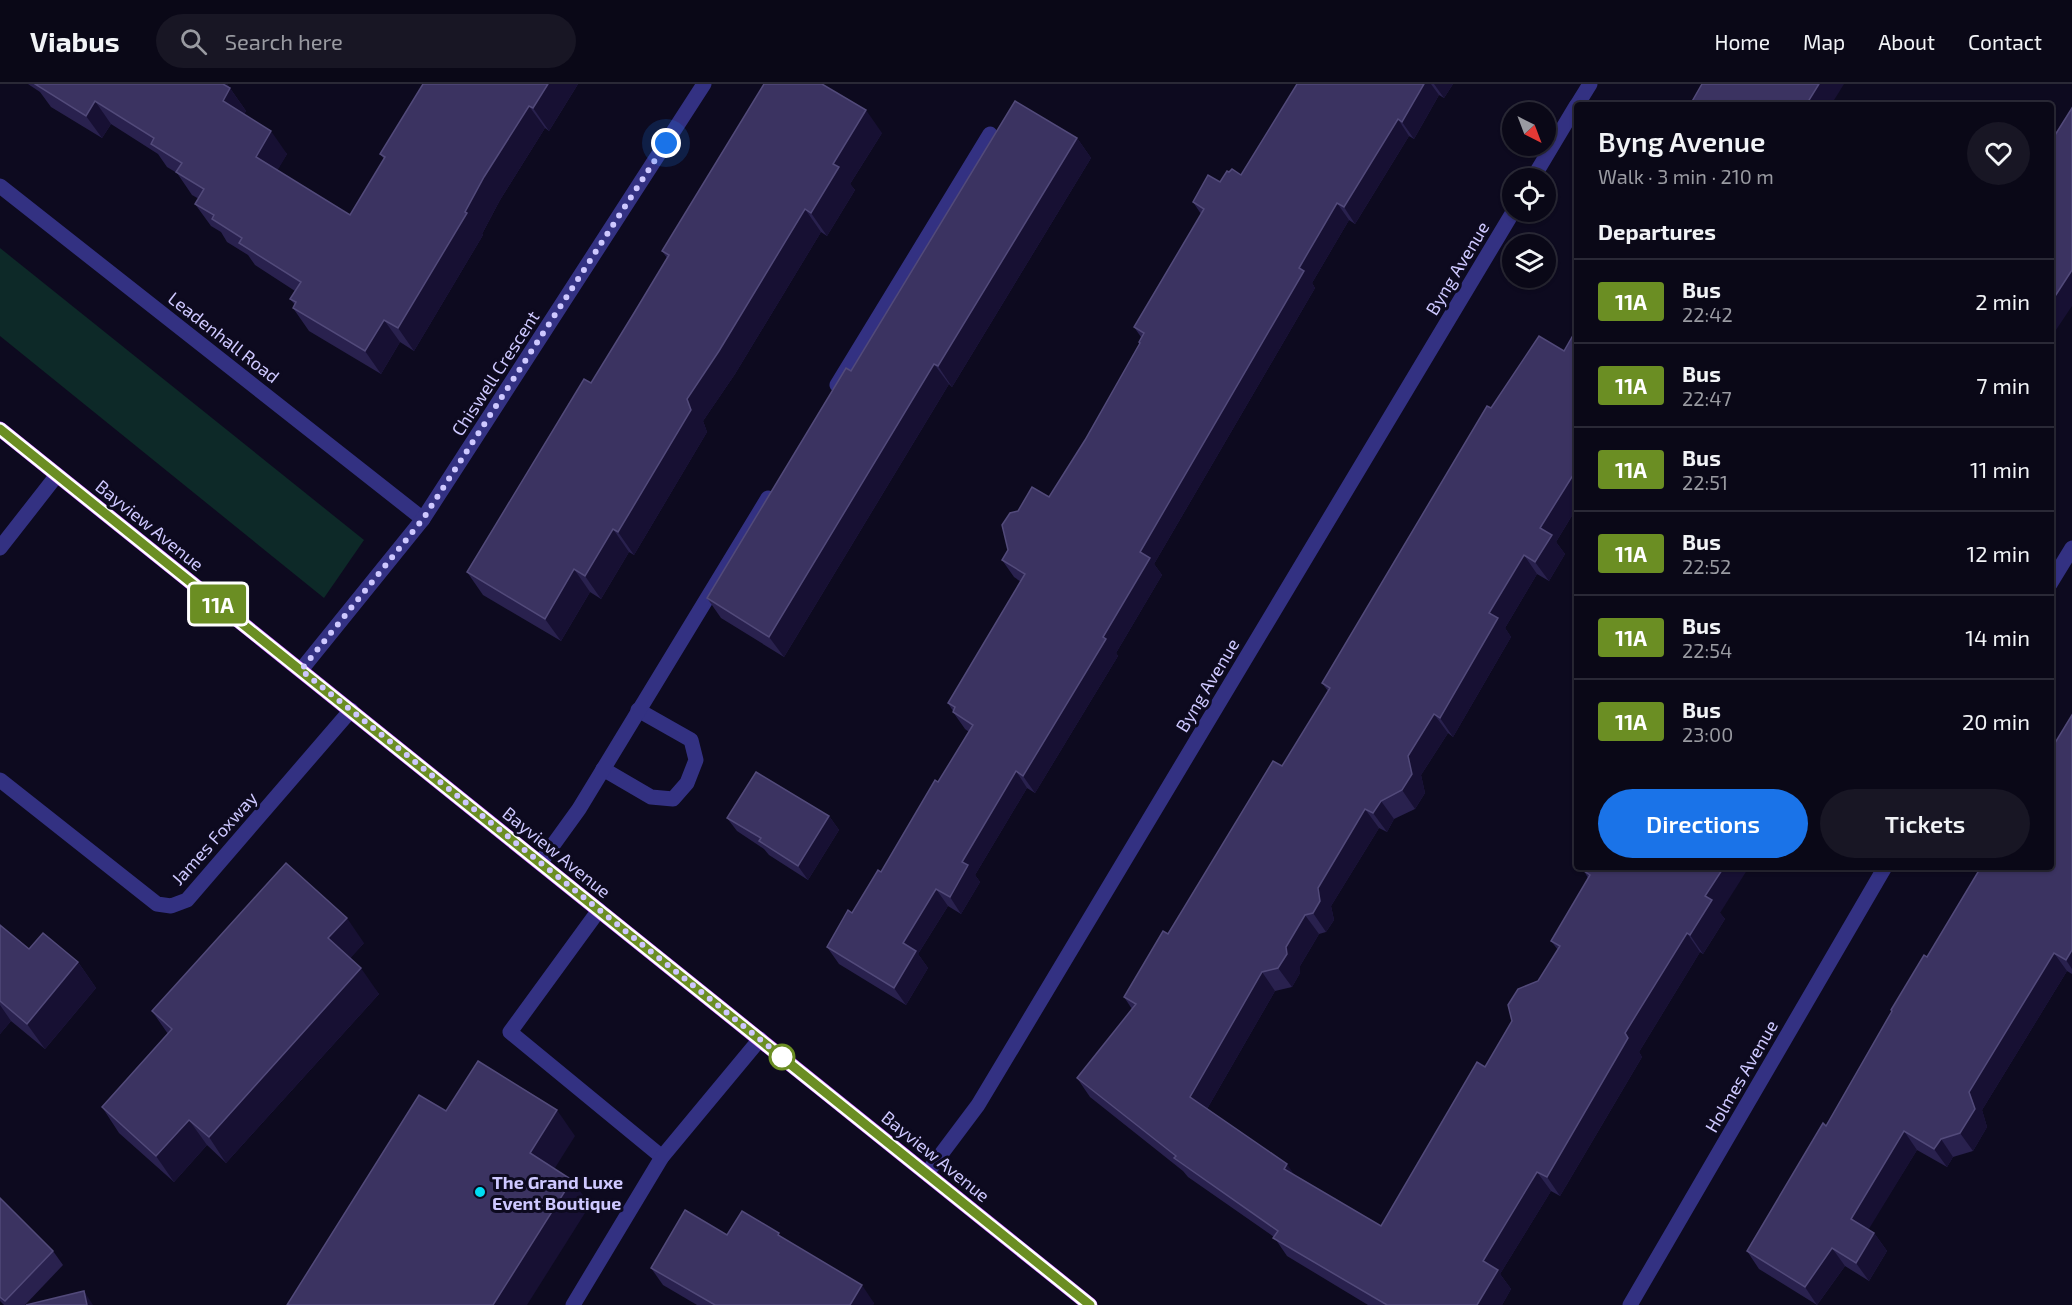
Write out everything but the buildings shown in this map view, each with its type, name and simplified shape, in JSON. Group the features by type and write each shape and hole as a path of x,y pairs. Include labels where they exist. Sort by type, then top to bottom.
{"main road":[{"name":"Bayview Avenue","path":"0,429 1090,1305"}],"street":[{"name":"Chiswell Crescent","path":"301,670 423,519 704,84"},
{"path":"1579,102 1590,84"},
{"path":"1539,168 1574,111"},
{"path":"830,397 990,134"},
{"name":"Leadenhall Road","path":"0,186 423,519"},
{"name":"Byng Avenue","path":"927,1173 978,1105 1508,222"},
{"path":"0,548 57,475"},
{"path":"540,863 579,809 774,488"},
{"path":"2054,577 2072,548"},
{"name":"James Foxway","path":"0,780 157,904 171,906 187,900 351,710"},
{"path":"603,769 651,797 673,799 687,783 696,760 691,740 638,710"},
{"name":"Holmes Avenue","path":"1630,1305 1884,870"},
{"path":"599,910 510,1032 662,1157"},
{"path":"573,1305 662,1157 760,1040"}],"green space":[{"path":"0,248 364,540 324,598 0,336"}],"bus line":[{"name":"11A","path":"0,429 1090,1305"}],"place":[{"name":"The Grand Luxe Event Boutique","path":"480,1192"}],"route":[{"path":"666,143 423,519 301,670 782,1057"}]}
